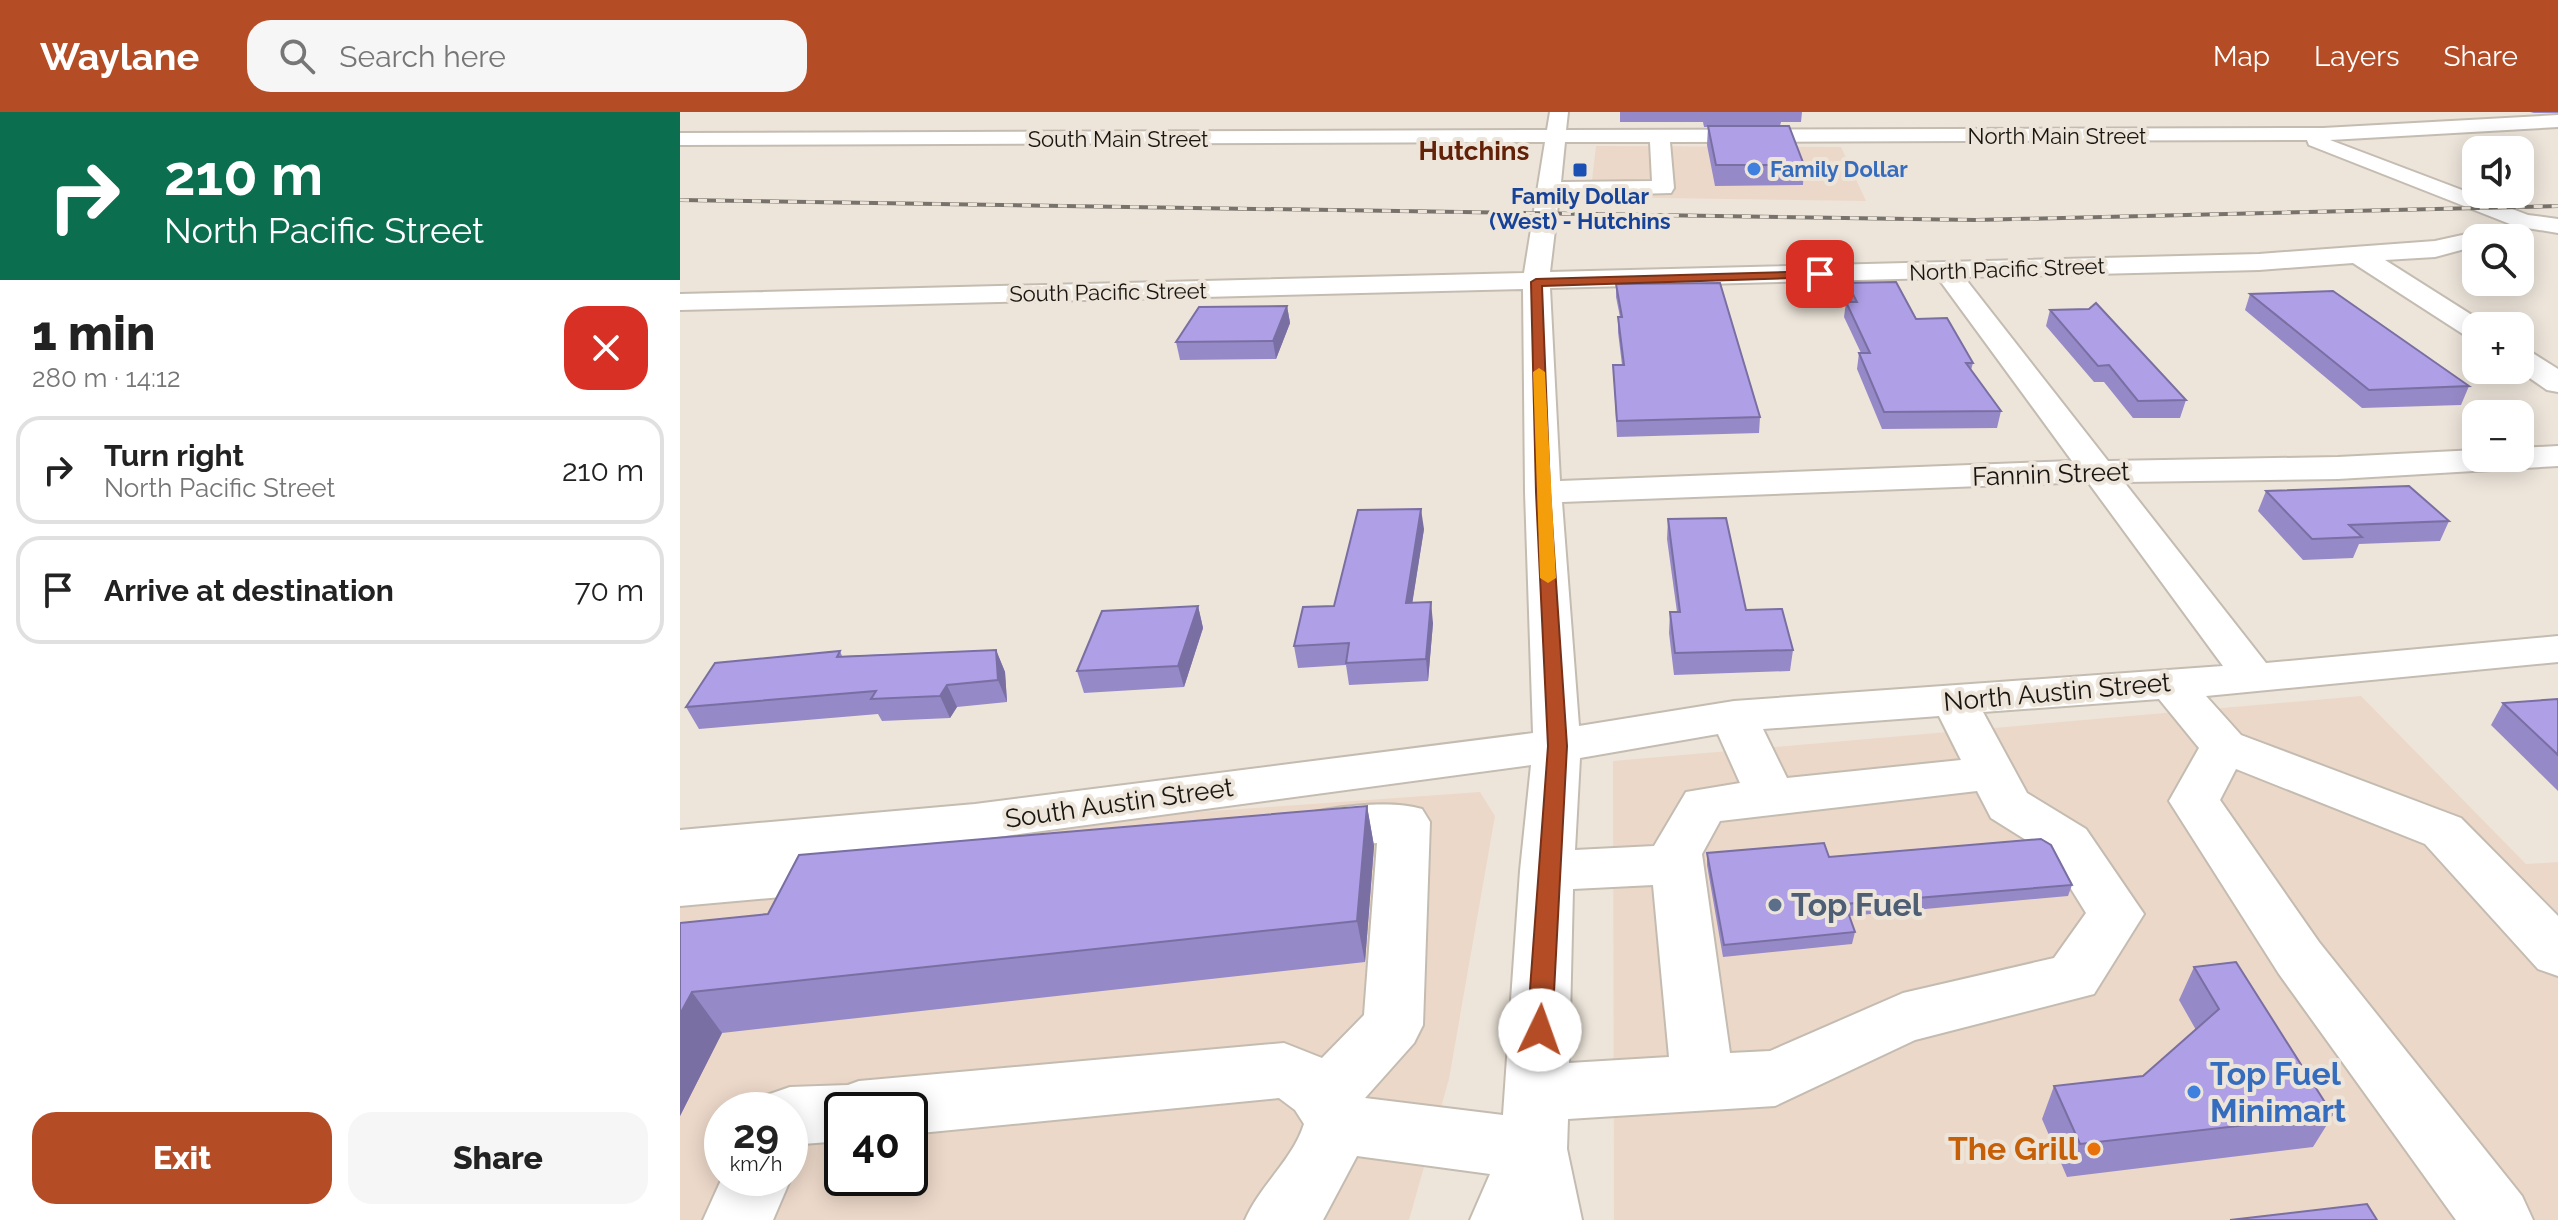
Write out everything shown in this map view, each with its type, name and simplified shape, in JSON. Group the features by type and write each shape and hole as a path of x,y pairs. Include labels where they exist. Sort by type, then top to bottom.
{"street":[{"path":"1547,1220 1535,1121 1547,871 1557,746 1543,492 1536,282 1559,112"},
{"path":"1873,112 1890,137"},
{"path":"2175,112 2205,134"},
{"path":"2283,112 2323,134"},
{"path":"2491,112 2516,123"},
{"name":"North Main Street","path":"1556,138 2323,134 2558,121"},
{"path":"2460,127 2486,136"},
{"path":"2296,134 2523,221 2558,226"},
{"name":"South Main Street","path":"680,139 1556,138"},
{"path":"1549,189 1663,188 1660,138"},
{"path":"2518,224 2523,221"},
{"name":"North Pacific Street","path":"1536,282 2259,262 2435,249 2462,242"},
{"path":"2359,255 2462,321"},
{"path":"1946,271 2254,678"},
{"name":"South Pacific Street","path":"680,302 1536,282"},
{"path":"2534,367 2558,383"},
{"name":"Fannin Street","path":"1543,492 2097,471 2338,468 2558,456"},
{"name":"North Austin Street","path":"1557,746 1734,716 2254,678 2558,649"},
{"path":"2169,682 2224,746 2443,831 2558,953"},
{"path":"928,1104 1284,1070 1306,1079 1331,1111 1535,1121 1703,1083 1775,1078 1903,1018 2073,977 2116,914 2068,842 2009,805 1954,701"},
{"path":"1734,716 1771,798"},
{"name":"South Austin Street","path":"680,849 975,822 1557,746"},
{"path":"2224,746 2194,801 2299,958 2498,1220"},
{"path":"1703,1083 1676,854 1704,805 1991,773"},
{"path":"680,886 1404,822 1393,1025 1331,1111 1329,1153 1309,1186 1280,1220"},
{"path":"1547,871 1678,864"},
{"path":"1505,1220 1535,1121"},
{"path":"738,1220 749,1196"}],"shaded area":[{"path":"1596,146 1841,147 1866,201 1590,197"},
{"path":"2361,696 2526,864 2558,862 2558,1220 1614,1220 1613,761"},
{"path":"1480,792 1495,816 1449,1079 1409,1220 680,1220 680,852 831,838"}],"building":[{"path":"1708,126 1789,126 1804,165 1716,165"},
{"path":"1896,282 1916,319 1947,318 1973,363 1966,363 2001,411 1884,412 1859,353 1870,353 1846,302 1857,302 1847,283"},
{"path":"1720,283 1760,417 1617,421 1613,365 1624,365 1618,317 1622,317 1616,284"},
{"path":"2333,291 2469,386 2369,390 2250,294"},
{"path":"2096,303 2186,400 2138,401 2109,365 2098,366 2050,310 2089,309"},
{"path":"1287,306 1273,341 1176,342 1199,307"},
{"path":"2409,486 2449,521 2349,525 2362,537 2312,539 2266,491"},
{"path":"1421,509 1406,603 1431,602 1426,659 1346,663 1349,643 1294,646 1303,607 1334,606 1358,510"},
{"path":"1726,518 1746,610 1782,609 1793,650 1675,653 1670,612 1680,612 1668,519"},
{"path":"1198,606 1178,666 1077,671 1102,611"},
{"path":"996,650 998,680 947,685 940,696 871,699 876,691 686,707 715,663 840,651 837,657"},
{"path":"2558,699 2558,755 2503,703"},
{"path":"1367,806 1357,921 692,992 680,1014 680,923 768,914 799,855"},
{"path":"2041,839 2051,845 2072,885 1845,904 1855,932 1724,945 1707,853 1824,843 1829,857"},
{"path":"2236,962 2333,1115 2080,1144 2054,1086 2143,1076 2219,1009 2194,967"},
{"path":"2367,1204 2377,1220 2230,1220"}],"railway":[{"path":"680,200 1976,220 2558,206"}],"slow traffic":[{"path":"1539,372 1548,578"}],"place":[{"name":"Family Dollar","path":"1754,169"},
{"name":"Family Dollar (West) - Hutchins","path":"1580,170"},
{"name":"Top Fuel","path":"1775,905"},
{"name":"Top Fuel Minimart","path":"2194,1092"},
{"name":"The Grill","path":"2094,1149"}],"district":[{"name":"Hutchins","path":"1474,151"}],"route":[{"path":"1540,1030 1547,871 1557,746 1543,492 1536,282 1820,274"}]}
